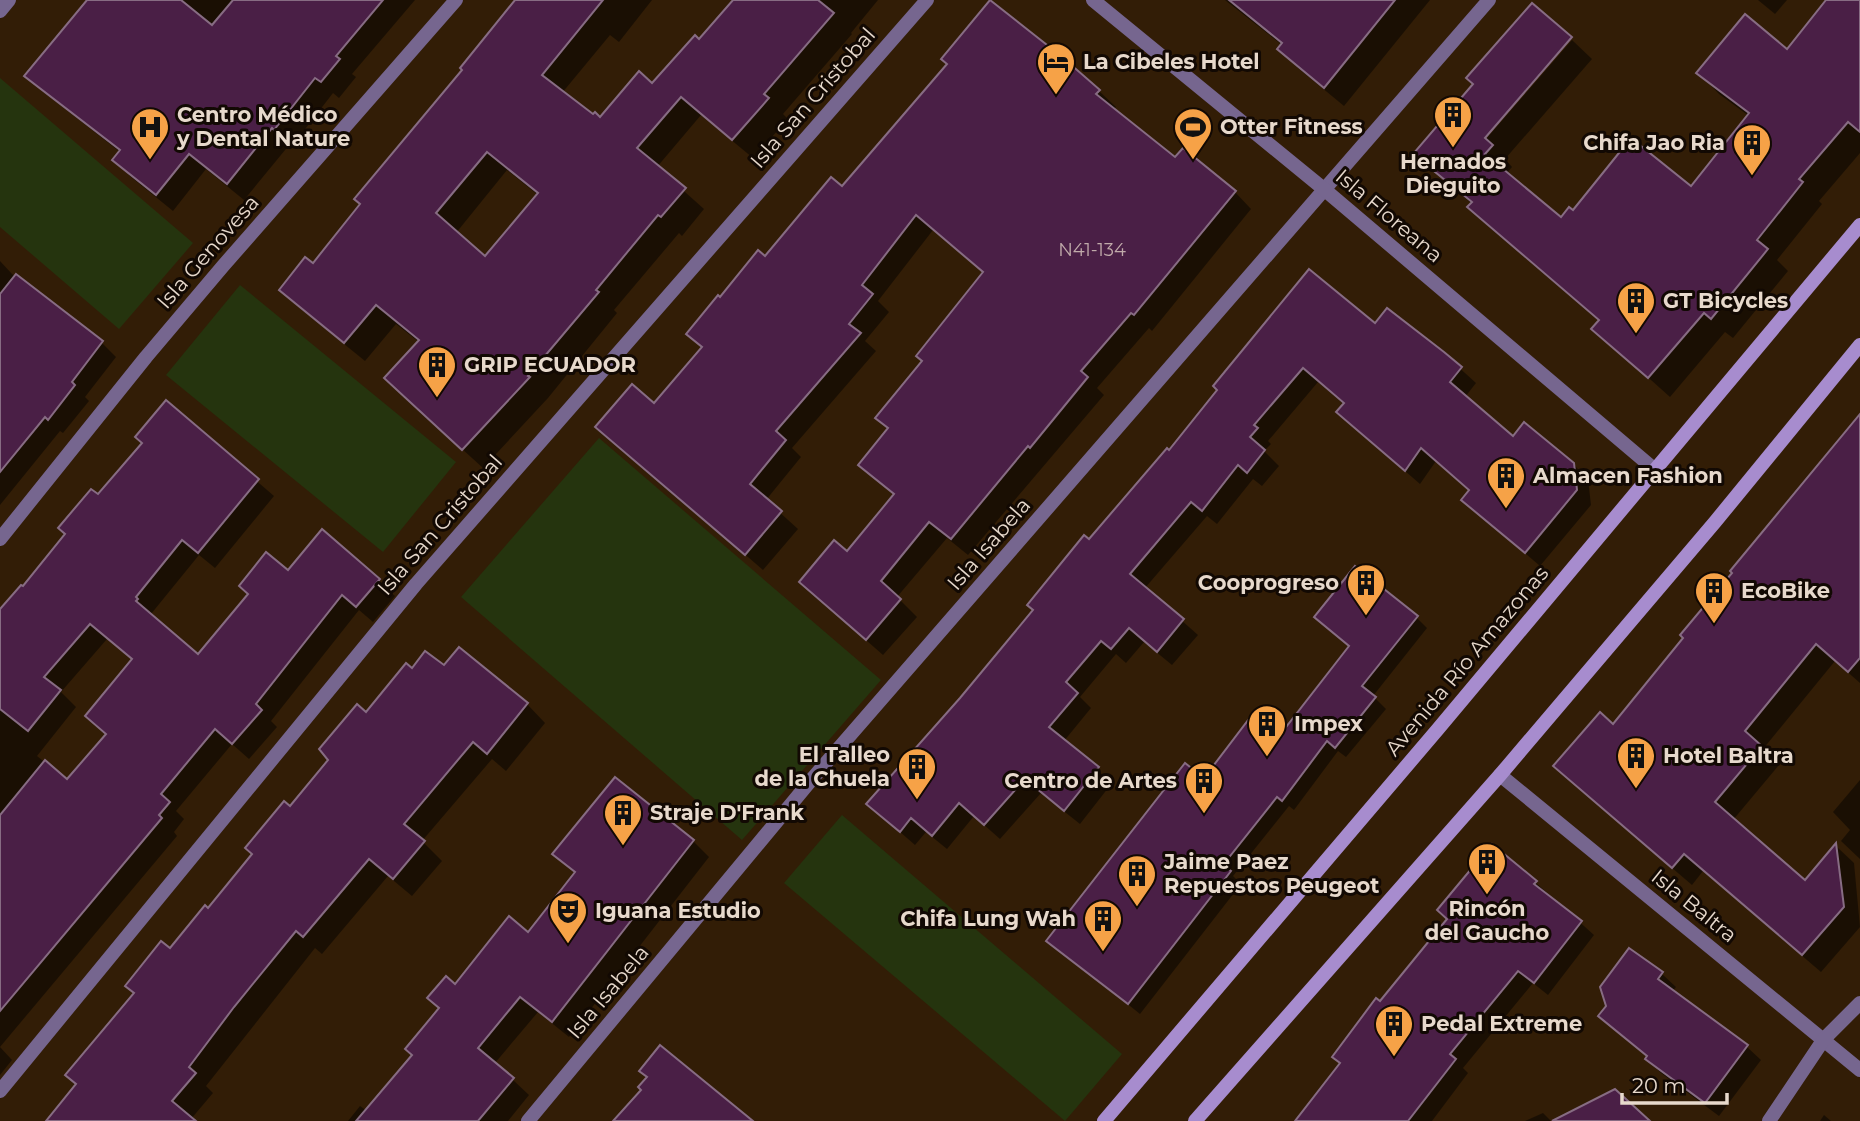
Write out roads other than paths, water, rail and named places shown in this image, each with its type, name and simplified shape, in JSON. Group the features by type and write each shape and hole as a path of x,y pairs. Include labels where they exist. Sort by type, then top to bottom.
{"main road":[{"name":"Avenida Río Amazonas","path":"1104,1121 1438,729 1860,225"},
{"path":"1195,1121 1500,775 1715,522 1860,345"}],"street":[{"path":"0,11 9,0"},
{"name":"Isla Genovesa","path":"0,539 146,357 456,0"},
{"name":"Isla San Cristobal","path":"0,1091 416,584 927,0"},
{"name":"Isla Floreana","path":"1093,0 1325,190 1654,469"},
{"name":"Isla Isabela","path":"528,1121 812,779 1489,0"},
{"name":"Isla Baltra","path":"1500,775 1860,1070"},
{"path":"1769,1121 1824,1039 1860,1003"}],"place":[{"name":"La Cibeles Hotel","path":"1056,96"},
{"name":"Hernados Dieguito","path":"1453,149"},
{"name":"Centro Médico y Dental Nature","path":"150,161"},
{"name":"Otter Fitness","path":"1193,161"},
{"name":"Chifa Jao Ria","path":"1752,177"},
{"name":"GT Bicycles","path":"1636,335"},
{"name":"GRIP ECUADOR","path":"437,399"},
{"name":"Almacen Fashion","path":"1506,510"},
{"name":"Cooprogreso","path":"1366,617"},
{"name":"EcoBike","path":"1714,625"},
{"name":"Impex","path":"1267,758"},
{"name":"Hotel Baltra","path":"1636,790"},
{"name":"El Talleo de la Chuela","path":"917,801"},
{"name":"Centro de Artes","path":"1204,815"},
{"name":"Straje D'Frank","path":"623,847"},
{"name":"Rincón del Gaucho","path":"1487,896"},
{"name":"Jaime Paez Repuestos Peugeot","path":"1137,908"},
{"name":"Iguana Estudio","path":"568,945"},
{"name":"Chifa Lung Wah","path":"1103,953"},
{"name":"Pedal Extreme","path":"1394,1058"}]}
